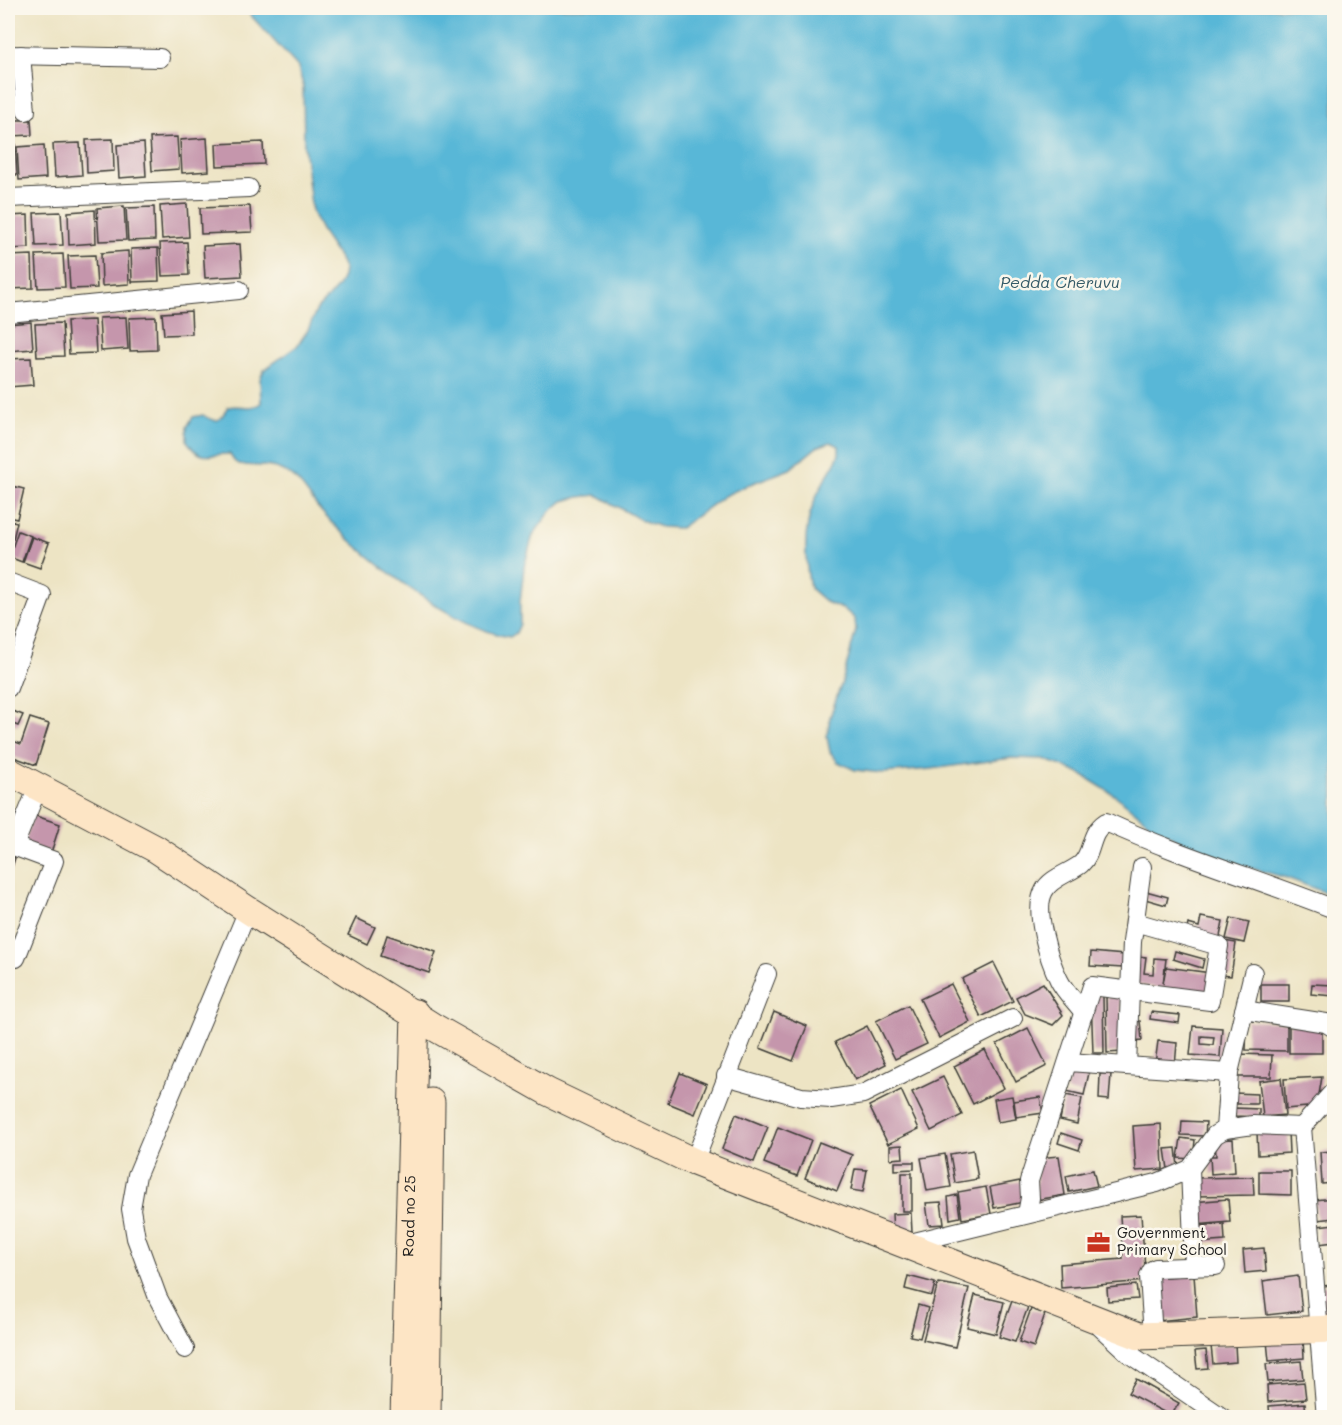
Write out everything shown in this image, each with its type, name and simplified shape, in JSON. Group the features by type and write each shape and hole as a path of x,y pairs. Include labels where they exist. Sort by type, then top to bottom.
{"street":[{"path":"26,111 14,55 160,58"},
{"path":"8,198 249,188"},
{"path":"8,313 239,290"},
{"path":"8,582 42,595 8,688"},
{"path":"8,771 156,849 248,910 423,1019 548,1092 694,1162 1139,1336 1326,1329"},
{"path":"8,955 16,958 54,861 11,845 38,787"},
{"path":"1084,1013 1059,981 1045,936 1039,906 1044,889 1082,863 1096,828 1106,822 1155,844 1335,909"},
{"path":"1127,1066 1132,942 1142,867"},
{"path":"185,1349 165,1314 149,1275 136,1238 130,1209 137,1175 248,910"},
{"path":"1027,1214 1030,1198 1029,1181 1092,986 1210,1001 1219,946 1135,922"},
{"path":"694,1162 767,974"},
{"path":"1225,1129 1229,1073 1253,974"},
{"path":"1244,1010 1326,1023 1335,1028"},
{"path":"726,1076 801,1097 831,1100 863,1094 1013,1018"},
{"name":"Road no 25","path":"423,1019 418,1311 427,1418"},
{"path":"1068,1062 1229,1073"},
{"path":"1326,1418 1326,1329 1302,1127 1335,1091"},
{"path":"906,1244 1157,1183 1190,1169 1215,1135 1225,1129 1253,1125 1302,1127"},
{"path":"1190,1169 1194,1267"},
{"path":"1153,1336 1149,1276 1152,1270 1216,1266"},
{"name":"Road no 25","path":"404,1418 418,1311"},
{"path":"1089,1317 1128,1353 1223,1418"}],"water":[{"name":"Pedda Cheruvu","path":"244,8 1334,8 1334,896 1287,878 1239,865 1188,845 1153,826 1116,796 1079,773 1044,759 1011,758 883,773 855,770 838,762 830,752 827,737 830,717 856,630 855,619 845,610 826,602 810,588 806,560 806,534 816,496 839,454 839,446 831,442 817,447 790,469 724,496 680,528 661,527 641,520 597,495 563,501 550,512 533,535 524,567 520,624 516,633 510,637 487,631 461,620 408,587 338,529 317,507 300,484 282,470 267,466 238,464 230,454 206,456 198,453 187,441 187,427 193,417 203,415 212,420 219,420 228,407 253,407 261,403 260,379 264,370 297,346 308,330 317,309 338,287 344,269 312,212 304,146 303,85 298,67"}],"building":[{"path":"11,120 31,120 32,135 11,136"},
{"path":"177,137 179,169 152,171 150,138"},
{"path":"207,138 209,171 182,173 180,140"},
{"path":"113,139 114,171 87,173 86,140"},
{"path":"8,142 15,142 17,175 8,175"},
{"path":"263,142 264,164 217,166 216,144"},
{"path":"80,143 82,175 55,177 53,144"},
{"path":"144,143 146,176 119,178 117,145"},
{"path":"44,145 46,178 19,180 17,147"},
{"path":"187,204 189,237 162,239 160,206"},
{"path":"124,206 126,240 99,241 97,208"},
{"path":"250,206 252,232 201,234 200,208"},
{"path":"154,207 155,240 128,241 126,208"},
{"path":"95,210 96,243 69,245 68,212"},
{"path":"61,212 63,245 36,246 34,213"},
{"path":"28,215 29,248 8,249 8,216"},
{"path":"187,242 189,275 162,276 160,243"},
{"path":"240,244 242,276 205,278 203,246"},
{"path":"158,248 159,281 132,282 131,249"},
{"path":"128,251 129,284 102,286 101,253"},
{"path":"63,254 65,287 38,288 36,255"},
{"path":"32,255 33,288 8,289 8,256"},
{"path":"95,255 97,288 70,289 68,256"},
{"path":"191,311 192,334 164,335 162,313"},
{"path":"126,317 128,349 101,351 99,318"},
{"path":"156,317 157,350 130,351 129,318"},
{"path":"94,320 96,353 69,354 67,321"},
{"path":"31,322 33,349 8,351 8,324"},
{"path":"62,323 64,356 37,357 35,324"},
{"path":"31,358 33,385 8,387 8,359"},
{"path":"8,485 24,489 17,519 8,517"},
{"path":"8,520 17,522 13,539 8,537"},
{"path":"18,531 31,536 22,562 9,557"},
{"path":"32,537 49,543 40,568 23,562"},
{"path":"10,710 23,715 18,726 8,722"},
{"path":"30,718 49,724 36,765 8,755 8,739 21,744"},
{"path":"33,815 60,824 51,853 24,844"},
{"path":"8,856 15,858 8,880"},
{"path":"1146,891 1168,897 1166,905 1145,899"},
{"path":"1201,917 1223,921 1219,942 1186,935 1188,924 1199,927"},
{"path":"356,918 375,927 367,944 348,935"},
{"path":"1231,918 1249,922 1244,943 1226,939"},
{"path":"387,935 436,952 429,973 380,956"},
{"path":"1224,941 1236,943 1231,976 1219,975"},
{"path":"1175,951 1204,959 1202,968 1173,959"},
{"path":"1091,952 1124,955 1123,968 1090,966"},
{"path":"1137,956 1146,957 1144,973 1153,974 1154,958 1166,959 1163,984 1166,967 1211,973 1208,997 1134,984"},
{"path":"994,963 1013,1001 981,1017 962,979"},
{"path":"1043,983 1063,1015 1053,1025 1025,1014 1016,997"},
{"path":"951,984 970,1022 939,1038 920,999"},
{"path":"1261,984 1289,984 1289,1002 1261,1002"},
{"path":"1312,984 1334,985 1334,996 1311,994"},
{"path":"1091,996 1103,996 1104,1053 1093,1053"},
{"path":"1121,996 1123,1052 1107,1053 1106,997"},
{"path":"908,1005 927,1044 895,1059 876,1021"},
{"path":"774,1012 807,1026 793,1061 760,1048"},
{"path":"1151,1012 1180,1015 1179,1023 1150,1019"},
{"path":"1140,1021 1142,1040 1132,1041 1131,1022"},
{"path":"1247,1021 1287,1022 1287,1051 1246,1050"},
{"path":"1289,1024 1322,1024 1322,1053 1289,1053"},
{"path":"867,1026 886,1064 855,1080 835,1042"},
{"path":"1193,1026 1222,1028 1220,1057 1190,1055","holes":["1201,1036 1214,1037 1213,1045 1201,1044"]},
{"path":"1028,1028 1047,1066 1016,1082 997,1044"},
{"path":"1158,1041 1177,1043 1175,1066 1155,1064"},
{"path":"985,1050 1004,1088 973,1104 954,1066"},
{"path":"1237,1054 1272,1055 1271,1077 1237,1077"},
{"path":"1071,1069 1089,1073 1084,1095 1066,1091"},
{"path":"680,1073 707,1084 695,1114 668,1103"},
{"path":"1100,1074 1111,1074 1109,1100 1099,1099"},
{"path":"943,1077 962,1115 931,1131 912,1092"},
{"path":"1322,1077 1317,1106 1286,1109 1284,1079"},
{"path":"1281,1078 1285,1115 1263,1117 1259,1081"},
{"path":"901,1090 919,1129 888,1144 869,1106"},
{"path":"1234,1093 1257,1094 1257,1104 1234,1104"},
{"path":"1065,1095 1082,1098 1077,1124 1060,1120"},
{"path":"1012,1096 1016,1119 998,1122 994,1099"},
{"path":"1040,1097 1043,1113 1016,1117 1014,1101"},
{"path":"1234,1108 1259,1109 1259,1117 1234,1116"},
{"path":"736,1114 768,1127 754,1162 722,1149"},
{"path":"1182,1121 1206,1122 1205,1136 1181,1135"},
{"path":"1161,1124 1163,1169 1136,1171 1133,1126"},
{"path":"778,1127 811,1140 797,1176 764,1163"},
{"path":"1288,1131 1289,1153 1258,1155 1257,1132"},
{"path":"1061,1133 1082,1140 1079,1150 1058,1143"},
{"path":"1181,1138 1195,1140 1193,1159 1178,1158"},
{"path":"1233,1139 1235,1172 1211,1174 1210,1156 1216,1156 1215,1140"},
{"path":"819,1142 852,1155 837,1191 805,1178"},
{"path":"902,1145 903,1158 890,1159 890,1146"},
{"path":"1176,1148 1178,1167 1168,1169 1165,1149"},
{"path":"973,1150 978,1179 955,1183 950,1154"},
{"path":"1334,1151 1334,1183 1322,1184 1320,1152"},
{"path":"945,1154 951,1187 927,1191 921,1158"},
{"path":"1059,1156 1065,1195 1036,1200 1037,1158"},
{"path":"895,1162 914,1162 914,1169 895,1170"},
{"path":"855,1169 867,1170 863,1192 851,1190"},
{"path":"1093,1170 1097,1186 1069,1192 1066,1176"},
{"path":"1259,1171 1291,1171 1291,1195 1259,1194"},
{"path":"902,1173 912,1173 912,1211 902,1211"},
{"path":"1253,1177 1254,1195 1195,1196 1195,1178"},
{"path":"1020,1181 1024,1202 994,1208 990,1187"},
{"path":"986,1187 991,1214 962,1219 958,1192"},
{"path":"957,1195 960,1217 950,1219 948,1197"},
{"path":"1334,1198 1334,1218 1317,1220 1315,1200"},
{"path":"1228,1199 1230,1222 1194,1225 1192,1202"},
{"path":"941,1202 944,1224 929,1225 926,1203"},
{"path":"911,1213 912,1232 893,1233 892,1214"},
{"path":"1141,1215 1146,1281 1061,1288 1060,1264 1123,1259 1120,1216"},
{"path":"1224,1224 1225,1241 1198,1243 1196,1226"},
{"path":"1334,1224 1334,1242 1319,1244 1318,1226"},
{"path":"1264,1248 1266,1271 1245,1273 1243,1250"},
{"path":"1194,1275 1197,1317 1157,1321 1154,1278"},
{"path":"908,1276 935,1283 932,1296 905,1289"},
{"path":"1298,1276 1302,1311 1267,1315 1263,1281"},
{"path":"938,1283 969,1288 955,1347 923,1340"},
{"path":"1136,1285 1138,1299 1108,1301 1107,1288"},
{"path":"1334,1285 1334,1311 1324,1312 1322,1286"},
{"path":"975,1295 1004,1302 996,1334 967,1327"},
{"path":"1012,1301 1028,1307 1015,1342 999,1337"},
{"path":"918,1305 928,1308 920,1338 910,1336"},
{"path":"1031,1309 1045,1314 1034,1347 1019,1342"},
{"path":"1303,1339 1304,1358 1269,1361 1267,1341"},
{"path":"1235,1344 1236,1362 1213,1364 1211,1346"},
{"path":"1206,1350 1208,1368 1197,1369 1195,1351"},
{"path":"1301,1361 1303,1379 1268,1382 1266,1364"},
{"path":"1136,1379 1179,1403 1171,1416 1128,1393"},
{"path":"1304,1382 1306,1399 1268,1402 1267,1385"},
{"path":"1305,1403 1306,1418 1270,1418 1269,1406"}],"place":[{"name":"Government Primary School","path":"1099,1242"}]}
